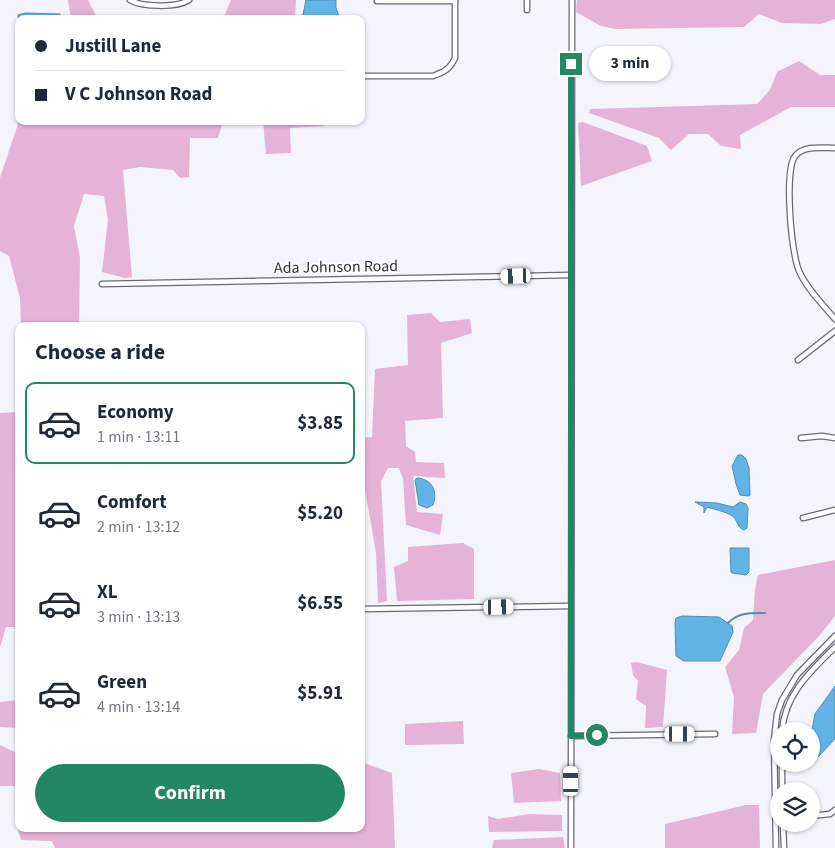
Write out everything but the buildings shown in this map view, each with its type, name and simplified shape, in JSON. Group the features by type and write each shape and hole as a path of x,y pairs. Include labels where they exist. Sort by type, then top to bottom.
{"street":[{"path":"130,0 142,5 179,4 189,0"},
{"path":"527,0 527,10"},
{"path":"571,848 572,0"},
{"path":"365,76 433,76 444,73 451,66 455,58 454,1 378,1"},
{"path":"835,148 803,150 795,156 790,169 791,240 797,268 807,285 835,319"},
{"name":"Ada Johnson Road","path":"102,284 571,275"},
{"path":"798,360 835,331"},
{"path":"801,438 822,436 835,438"},
{"path":"803,518 835,510"},
{"path":"365,608 570,606"},
{"path":"776,782 774,740 775,726 780,707 789,686 797,675 835,636"},
{"path":"784,722 785,713 795,690 835,647"},
{"path":"571,736 715,734"},
{"path":"820,816 833,811 835,818"},
{"path":"776,832 776,848"},
{"path":"783,832 784,848"}],"shaded area":[{"path":"68,0 88,0 96,15 70,15"},
{"path":"231,0 296,0 295,15 225,15"},
{"path":"577,0 835,0 835,19 821,24 782,23 759,14 744,27 615,29 601,26 576,12"},
{"path":"799,61 820,75 835,75 835,107 791,107 740,135 741,149 721,146 708,134 689,134 671,150 659,138 589,113 590,109 757,104 770,90 777,72"},
{"path":"583,122 647,146 652,161 581,186 578,123"},
{"path":"18,125 222,125 218,138 190,138 189,177 180,178 173,170 140,167 123,170 132,277 125,278 102,272 108,220 104,196 84,194 74,226 80,258 79,322 21,322 20,298 9,256 0,251 0,178"},
{"path":"263,125 324,125 290,128 291,153 266,154"},
{"path":"431,313 440,322 470,319 472,333 441,343 443,418 405,421 406,446 415,452 416,462 444,463 445,478 413,476 417,512 443,514 440,535 406,525 403,479 399,468 388,468 381,481 387,601 378,603 376,553 365,490 365,438 372,437 375,369 408,365 407,315"},
{"path":"15,412 15,627 6,627 0,647 0,413"},
{"path":"463,543 474,549 474,599 397,601 394,567 408,561 408,547"},
{"path":"835,560 835,616 820,635 763,694 756,733 732,734 734,697 725,667 739,650 744,628 753,620 758,575"},
{"path":"637,662 667,670 663,727 645,728 646,706 636,699 638,681 633,675 631,663"},
{"path":"15,700 15,728 0,727 0,702"},
{"path":"463,721 464,744 405,745 405,724"},
{"path":"0,745 15,752 15,786 0,786"},
{"path":"365,763 392,773 395,848 55,848 52,841 21,840 19,832 365,832"},
{"path":"539,769 560,773 561,801 514,803 511,773"},
{"path":"746,805 759,805 760,848 665,848 665,824"},
{"path":"529,814 562,815 562,831 489,832 488,816 498,819"},
{"path":"563,837 565,848 492,848 494,840"}],"water":[{"path":"306,0 336,0 339,15 303,15"},
{"path":"25,13 60,15 18,15"},
{"path":"738,455 742,455 746,459 749,468 750,495 748,496 740,495 736,484 732,466"},
{"path":"417,478 430,483 434,491 433,505 427,508 419,505 415,480"},
{"path":"695,502 717,503 733,507 740,502 746,504 748,508 747,528 741,529 735,519 729,514 707,507 704,513 704,507"},
{"path":"730,548 749,548 749,572 746,575 731,572"},
{"path":"682,616 719,617 732,626 733,632 720,661 684,661 676,656 675,623 676,618"},
{"path":"835,686 835,739 820,755 820,722 813,722 815,714"}],"waterway":[{"path":"728,623 741,615 765,613"}],"route":[{"path":"571,64 571,736 597,735"}]}
